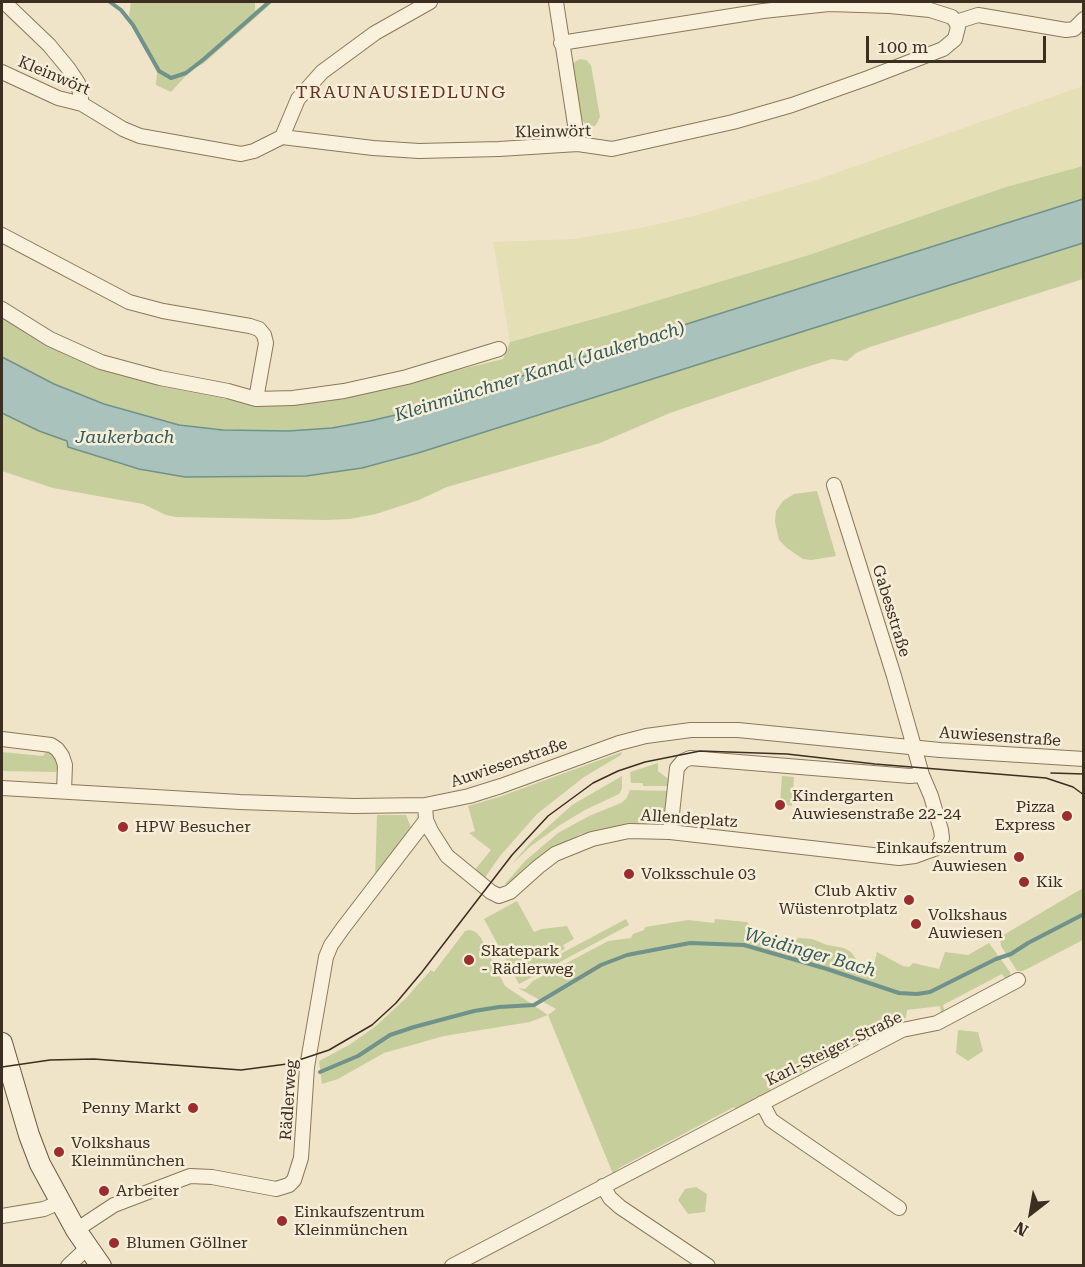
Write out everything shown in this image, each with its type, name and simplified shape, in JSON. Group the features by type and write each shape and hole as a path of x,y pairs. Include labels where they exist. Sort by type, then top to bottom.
{"main road":[{"path":"2,1043 35,1151 76,1230 101,1266"}],"street":[{"path":"4,2 49,45 68,69 78,83 82,104"},
{"path":"282,137 298,99 322,72 375,33 430,2"},
{"path":"556,2 578,144"},
{"path":"561,43 763,11 829,4 930,10 948,15 956,22 978,15 1066,30 1074,29 1083,19"},
{"name":"Kleinwört","path":"2,72 58,98 82,104 123,129 140,136 241,154 254,152 282,137 419,151 578,144 612,149 730,122 801,102 943,49 955,39 958,27 956,22"},
{"path":"2,235 129,302 163,311 259,329 266,343 256,399"},
{"path":"2,309 50,339 101,362 160,378 228,391 256,399 293,398 344,391 407,377 500,349"},
{"name":"Gabesstraße","path":"834,485 915,748"},
{"name":"Auwiesenstraße","path":"2,788 250,802 354,806 425,805 469,796 501,786 619,743 691,729 738,730 915,748 1083,759"},
{"path":"2,739 51,745 57,749 65,765 64,790"},
{"name":"Auwiesenstraße","path":"915,748 922,775"},
{"path":"670,832 677,768 683,760 690,758 910,776 922,775"},
{"name":"Allendeplatz","path":"425,805 426,820 447,856 499,896 510,892 555,854 581,843 628,831 670,832 893,857 915,856 937,848 942,838 931,796 922,775"},
{"name":"Rädlerweg","path":"76,1230 114,1205 190,1176 213,1177 276,1189 289,1185 294,1180 301,1158 307,1067 326,957 343,927 426,820"},
{"name":"Karl-Steiger-Straße","path":"452,1266 902,1030 937,1023 1018,980"},
{"name":"Karl-Steiger-Straße","path":"762,1103 771,1120 899,1208"},
{"path":"603,1186 610,1198 620,1207 708,1266"},
{"path":"2,1216 44,1209 60,1202"},
{"path":"68,1266 87,1248"}],"shaded area":[{"path":"1083,86 1083,166 1006,187 809,255 510,342 493,242 573,239 641,228 697,215 816,180"}],"green space":[{"path":"131,2 255,2 255,11 267,2 273,2 203,64 193,68 171,92 156,85 157,72 152,57 129,16"},
{"path":"580,59 586,60 591,65 600,117 596,125 592,127 587,126 581,119 572,69 573,63"},
{"path":"1083,166 1083,199 408,412 332,428 288,431 223,430 179,425 104,404 54,384 2,357 2,317 68,356 113,373 164,387 258,405 376,390 503,359 510,342 809,255 1006,187"},
{"path":"1083,243 1083,279 870,347 856,353 847,361 832,359 800,369 670,413 600,443 447,487 419,500 376,514 350,519 325,520 176,517 166,515 143,504 53,488 2,471 2,413 119,464 185,477 306,476 385,463"},
{"path":"817,491 836,556 803,559 779,540 775,522 776,511 783,501 794,494"},
{"path":"2,752 43,756 46,752 55,756 59,767 56,772 2,771"},
{"path":"622,752 621,755 584,777 537,814 500,856 484,879 473,872 491,850 469,833 475,831 468,806"},
{"path":"658,763 658,771 671,781 671,786 643,786 643,783 631,783 630,772"},
{"path":"622,776 622,789 619,794 560,825 531,846 512,864 530,843 572,805"},
{"path":"782,776 794,777 792,806 780,804"},
{"path":"630,790 670,791 665,828 593,831 581,834 544,853 507,885 505,884 525,861 558,833 589,816 621,803 626,799"},
{"path":"377,815 406,815 412,830 375,881"},
{"path":"1083,888 1083,940 1023,971 1017,971 1001,946 1000,937"},
{"path":"517,901 534,932 567,926 574,939 563,945 565,949 548,957 549,960 626,919 629,925 519,984 484,919"},
{"path":"715,919 747,922 751,934 791,947 798,938 812,939 844,948 851,952 862,968 872,973 877,952 903,966 909,967 913,963 939,969 945,952 968,955 989,943 1010,972 1008,982 1002,974 943,1005 945,1013 941,1013 940,1006 907,1010 906,1018 896,1021 892,1015 877,1023 881,1031 770,1089 770,1093 736,1110 734,1107 619,1168 613,1174 548,1015 556,1009 518,988 525,989 533,981 608,941 631,938 633,934 644,930 645,927 688,920 714,923"},
{"path":"465,931 476,932 481,938 505,986 548,1015 530,1022 444,1036 384,1053 338,1079 322,1084 319,1061 349,1045 376,1026 431,970 434,972"},
{"path":"958,1030 978,1032 983,1051 968,1061 956,1053"},
{"path":"696,1187 707,1194 705,1212 688,1214 678,1200 685,1189"}],"water":[{"name":"Jaukerbach","path":"1083,199 1083,243 418,453 362,468 306,476 185,477 139,469 68,447 67,441 39,431 2,413 2,357 54,384 104,404 179,425 223,430 288,431 332,428 370,421 408,412"}],"waterway":[{"path":"110,2 121,10 133,25 159,71 171,78 186,73 269,2"},
{"name":"Weidinger Bach","path":"320,1072 358,1056 390,1035 414,1027 474,1011 534,1005 601,965 627,955 690,943 744,945 899,993 917,994 930,992 996,959 1011,954 1084,914"}],"tram line":[{"path":"2,1067 50,1060 94,1059 241,1070 287,1064 329,1050 372,1025 396,1003 512,855 548,816 593,783 645,762 700,751 787,754 875,764 1046,778 1073,787 1084,795"},
{"path":"1051,773 1084,774"}],"place":[{"name":"Kindergarten Auwiesenstraße 22-24","path":"780,805"},
{"name":"Pizza Express","path":"1067,816"},
{"name":"HPW Besucher","path":"123,827"},
{"name":"Einkaufszentrum Auwiesen","path":"1019,857"},
{"name":"Volksschule 03","path":"629,874"},
{"name":"Kik","path":"1024,882"},
{"name":"Club Aktiv Wüstenrotplatz","path":"909,900"},
{"name":"Volkshaus Auwiesen","path":"916,924"},
{"name":"Skatepark - Rädlerweg","path":"469,960"},
{"name":"Penny Markt","path":"193,1108"},
{"name":"Volkshaus Kleinmünchen","path":"59,1152"},
{"name":"Arbeiter","path":"104,1191"},
{"name":"Einkaufszentrum Kleinmünchen","path":"282,1221"},
{"name":"Blumen Göllner","path":"114,1243"}],"district":[{"name":"TRAUNAUSIEDLUNG","path":"401,93"}],"water label":[{"name":"Kleinmünchner Kanal (Jaukerbach)","path":"540,372"}]}
